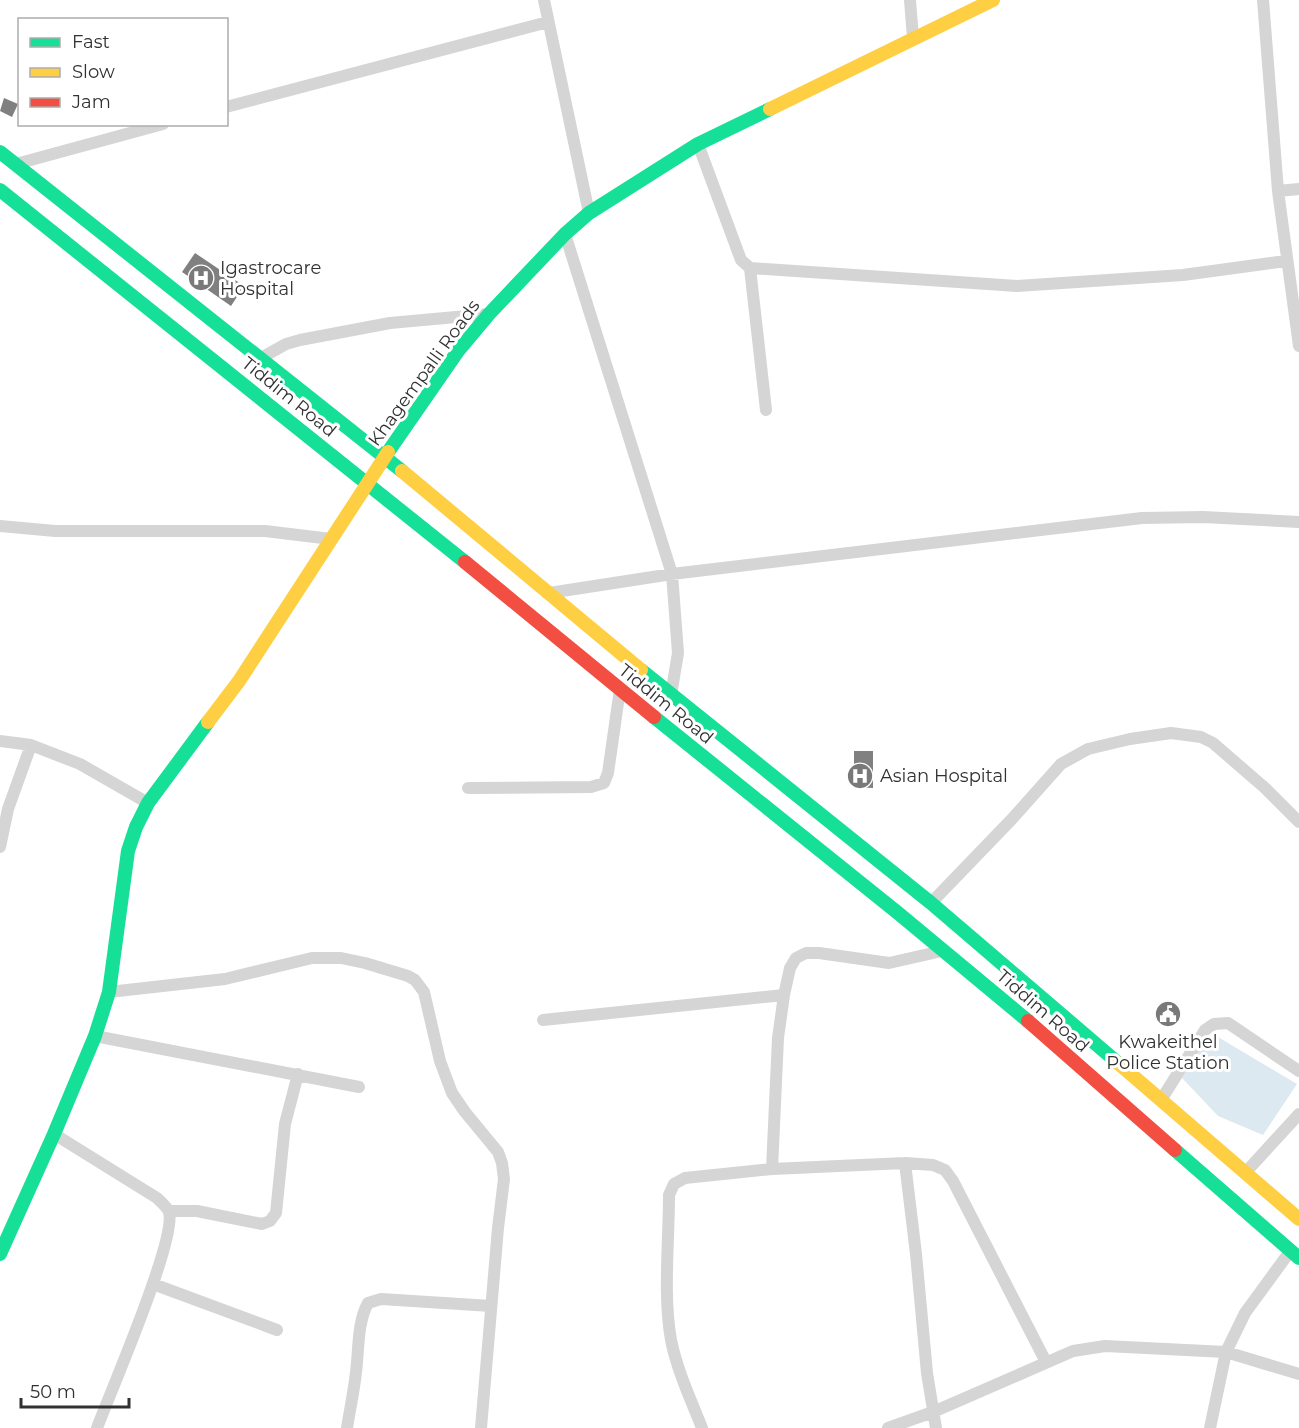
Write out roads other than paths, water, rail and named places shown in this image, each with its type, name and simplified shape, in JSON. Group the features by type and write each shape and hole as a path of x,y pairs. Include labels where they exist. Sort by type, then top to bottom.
{"main road":[{"name":"Khagempalli Roads","path":"0,1254 54,1134 94,1036 109,992 128,851 148,802 239,681 367,482 458,351 489,314 565,234 589,213 698,144 993,0"},
{"name":"Tiddim Road","path":"0,152 385,457 547,594 930,903 1299,1219"},
{"name":"Tiddim Road","path":"0,190 367,482 1010,1005 1295,1254"}],"street":[{"path":"544,0 589,213"},
{"path":"910,0 914,38"},
{"path":"1263,0 1278,191 1299,346"},
{"path":"228,106 549,22"},
{"path":"16,164 156,126"},
{"path":"698,144 741,260 750,268 1017,286 1183,275 1286,261"},
{"path":"1278,191 1299,189"},
{"path":"565,234 672,573 678,653 671,695"},
{"path":"750,268 766,410"},
{"path":"261,358 286,344 311,338 390,323 489,314"},
{"path":"547,594 672,573 1142,518 1203,517 1299,522"},
{"path":"0,526 55,531 265,531 332,539"},
{"path":"468,788 591,787 604,783 608,773 620,689"},
{"path":"930,903 1017,814 1061,764 1088,749 1130,739 1171,733 1201,736 1213,743 1265,788 1299,822"},
{"path":"0,741 31,745 80,764 148,802"},
{"path":"0,847 8,809 31,745"},
{"path":"772,1169 775,1083 784,996 790,968 796,958 806,953 819,953 889,963 942,951"},
{"path":"109,992 225,979 290,962 329,958 365,963 415,980 424,993 440,1061 452,1093 498,1152 502,1163 504,1179 481,1428"},
{"path":"543,1020 784,996"},
{"path":"1161,1100 1205,1030 1214,1024 1228,1023 1299,1071"},
{"path":"94,1036 359,1087"},
{"path":"169,1211 197,1211 262,1224 270,1221 276,1213 285,1124 298,1074"},
{"path":"1245,1173 1299,1114"},
{"path":"54,1134 157,1198 169,1211 170,1226 153,1284 97,1428"},
{"path":"904,1163 936,1428"},
{"path":"702,1428 684,1383 672,1341 668,1308 669,1195 674,1184 685,1178 772,1169 904,1163 933,1165 945,1170 953,1181 1046,1362"},
{"path":"1210,1428 1226,1352 1245,1313 1295,1254"},
{"path":"153,1284 277,1330"},
{"path":"347,1428 361,1325 368,1303 381,1299 491,1306"},
{"path":"888,1428 933,1412 1073,1351 1105,1346 1226,1352 1299,1374"}],"place":[{"name":"Igastrocare Hospital","path":"201,278"},
{"name":"Asian Hospital","path":"860,776"},
{"name":"Kwakeithel Police Station","path":"1168,1014"}]}
